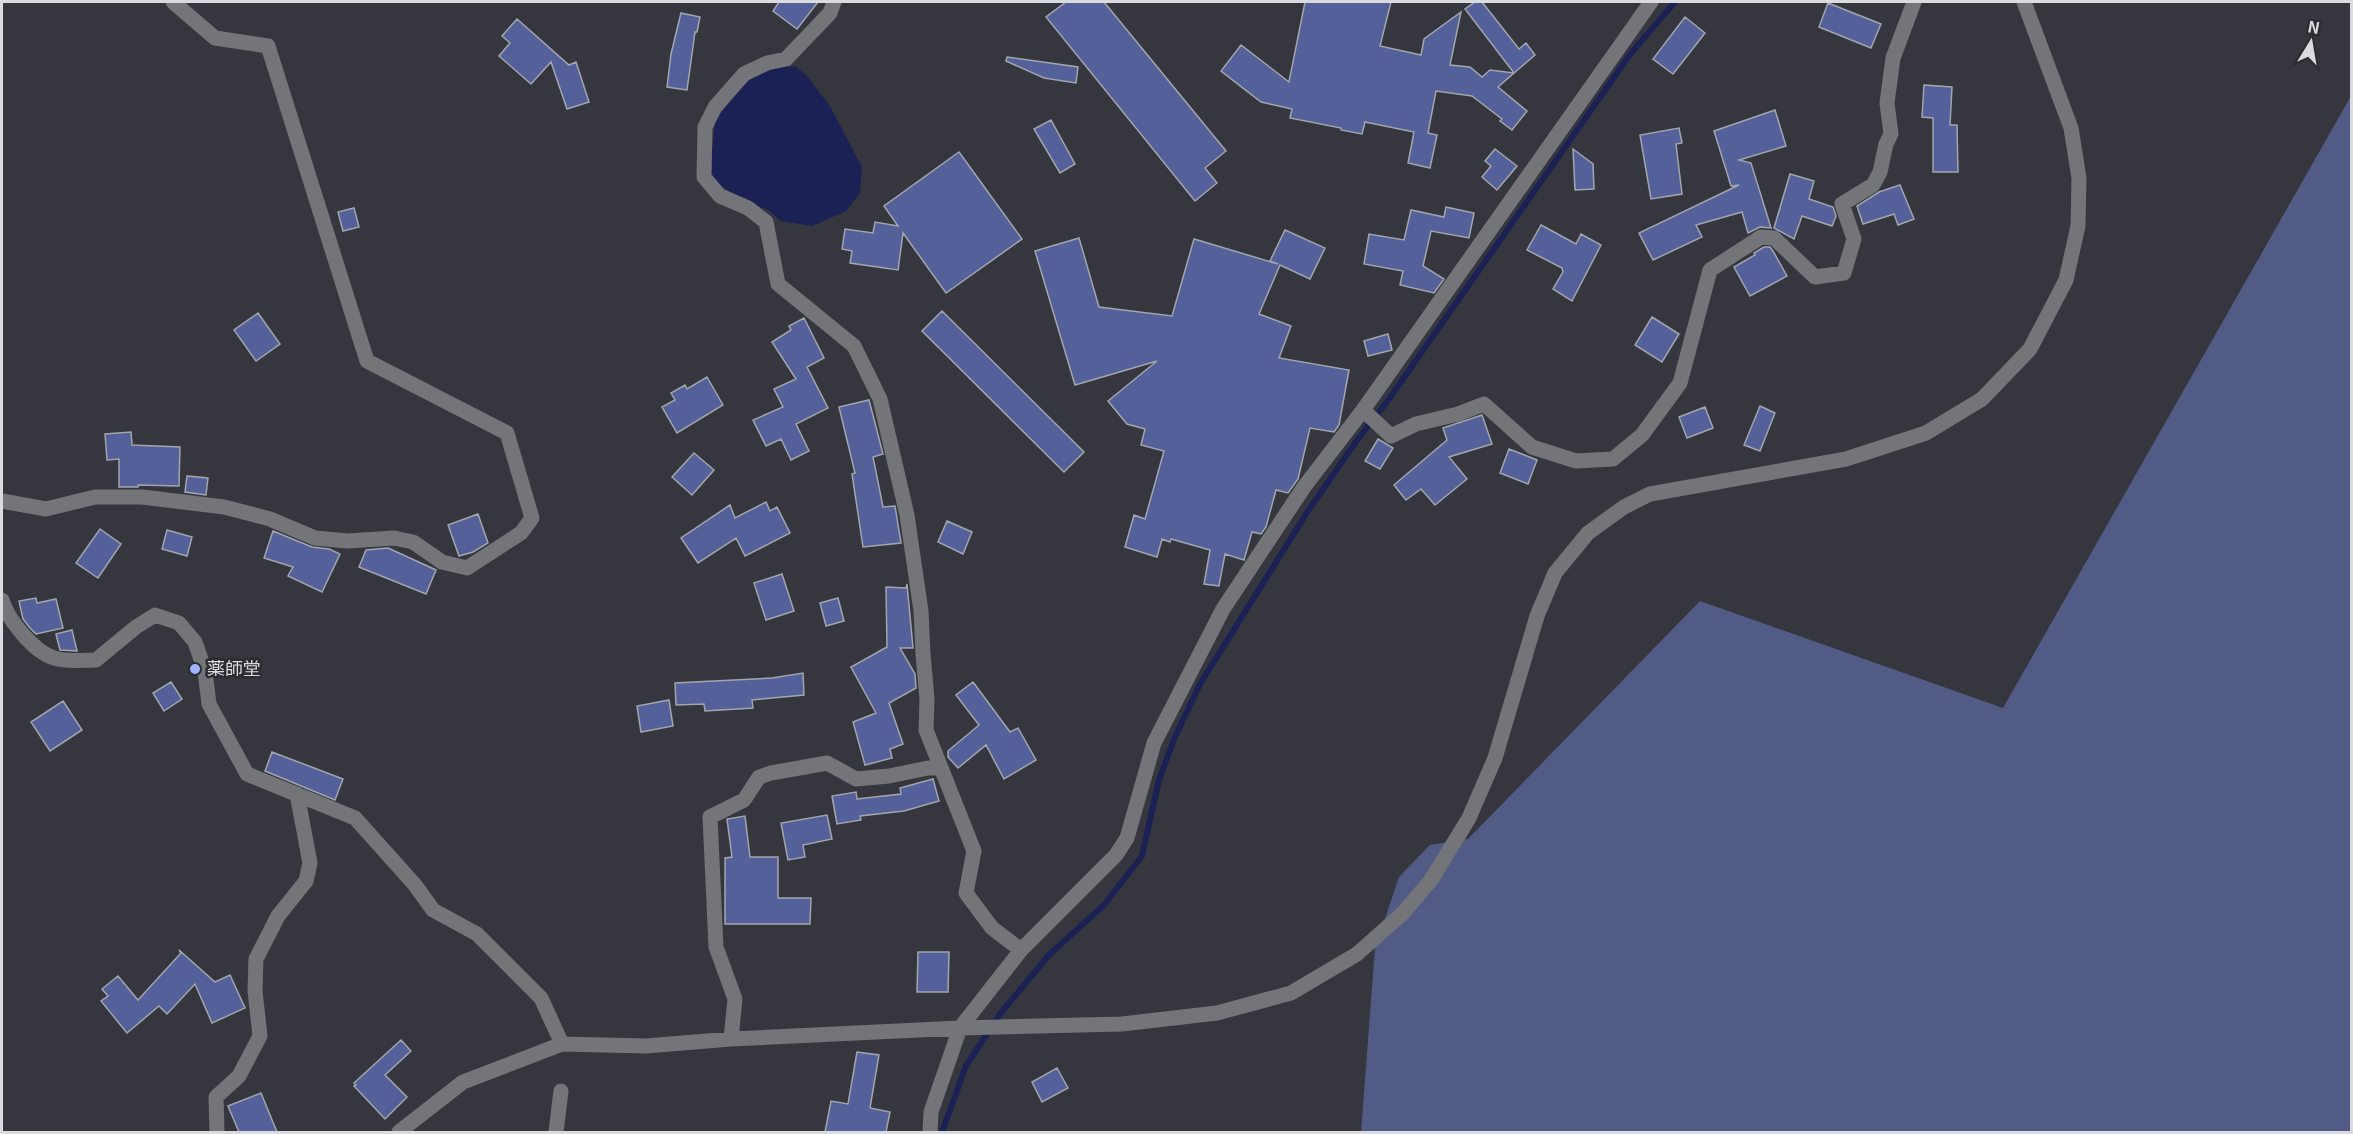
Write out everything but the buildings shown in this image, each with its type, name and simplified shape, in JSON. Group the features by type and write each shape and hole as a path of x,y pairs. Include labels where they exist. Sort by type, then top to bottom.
{"street":[{"path":"2,501 46,509 95,496 142,496 224,507 270,519 315,538 348,541 394,538 413,542 442,562 467,568 521,533 532,518 507,433 367,361 268,46 215,38 173,2"},
{"path":"834,2 830,13 786,59 767,63 744,74 715,107 705,127 705,177 720,196 748,208 766,222 778,284 854,346 880,399 907,515 921,611 927,699 926,730 974,850 966,892 992,928 1021,950"},
{"path":"930,1132 931,1112 960,1028 1021,950 1116,855 1127,838 1154,743 1223,609 1304,488 1363,410 1651,2"},
{"path":"1363,410 1391,436 1416,424 1458,414 1484,404 1532,447 1576,461 1613,459 1642,435 1680,383 1710,270 1761,237 1774,238 1815,277 1844,273 1854,239 1842,204 1872,184 1880,172 1886,144 1891,134 1887,103 1893,57 1914,2"},
{"path":"399,1132 463,1082 562,1044 646,1046 694,1044 731,1039 960,1028 1122,1024 1217,1013 1291,993 1357,954 1403,913 1431,880 1469,818 1495,758 1537,616 1556,573 1588,533 1624,507 1650,494 1846,459 1926,433 1982,399 2030,349 2066,280 2078,226 2079,178 2071,128 2024,2"},
{"path":"2,600 4,609 32,645 54,658 96,660 136,627 155,615 179,623 195,642 205,671 209,704 247,774 355,818 415,885 432,910 477,934 541,998 562,1044"},
{"path":"731,1039 735,999 716,947 710,818 744,800 759,777 771,773 827,763 856,779 941,768"},
{"path":"217,1132 216,1097 239,1076 260,1036 255,991 256,959 278,916 306,881 310,862 297,794"},
{"path":"556,1132 561,1091"}],"shaded area":[{"path":"795,66 806,75 830,106 862,167 860,193 846,211 812,226 781,221 768,210 750,203 716,183 710,171 715,121 740,88 757,74 773,68"},
{"path":"2351,96 2351,1132 1361,1132 1375,948 1399,877 1430,845 1468,839 1700,601 2003,708"}],"waterway":[{"path":"942,1132 966,1066 1000,1014 1049,955 1104,905 1142,856 1159,780 1174,739 1200,684 1308,511 1631,53 1675,2"}],"place":[{"name":"薬師堂","path":"195,669"}]}
